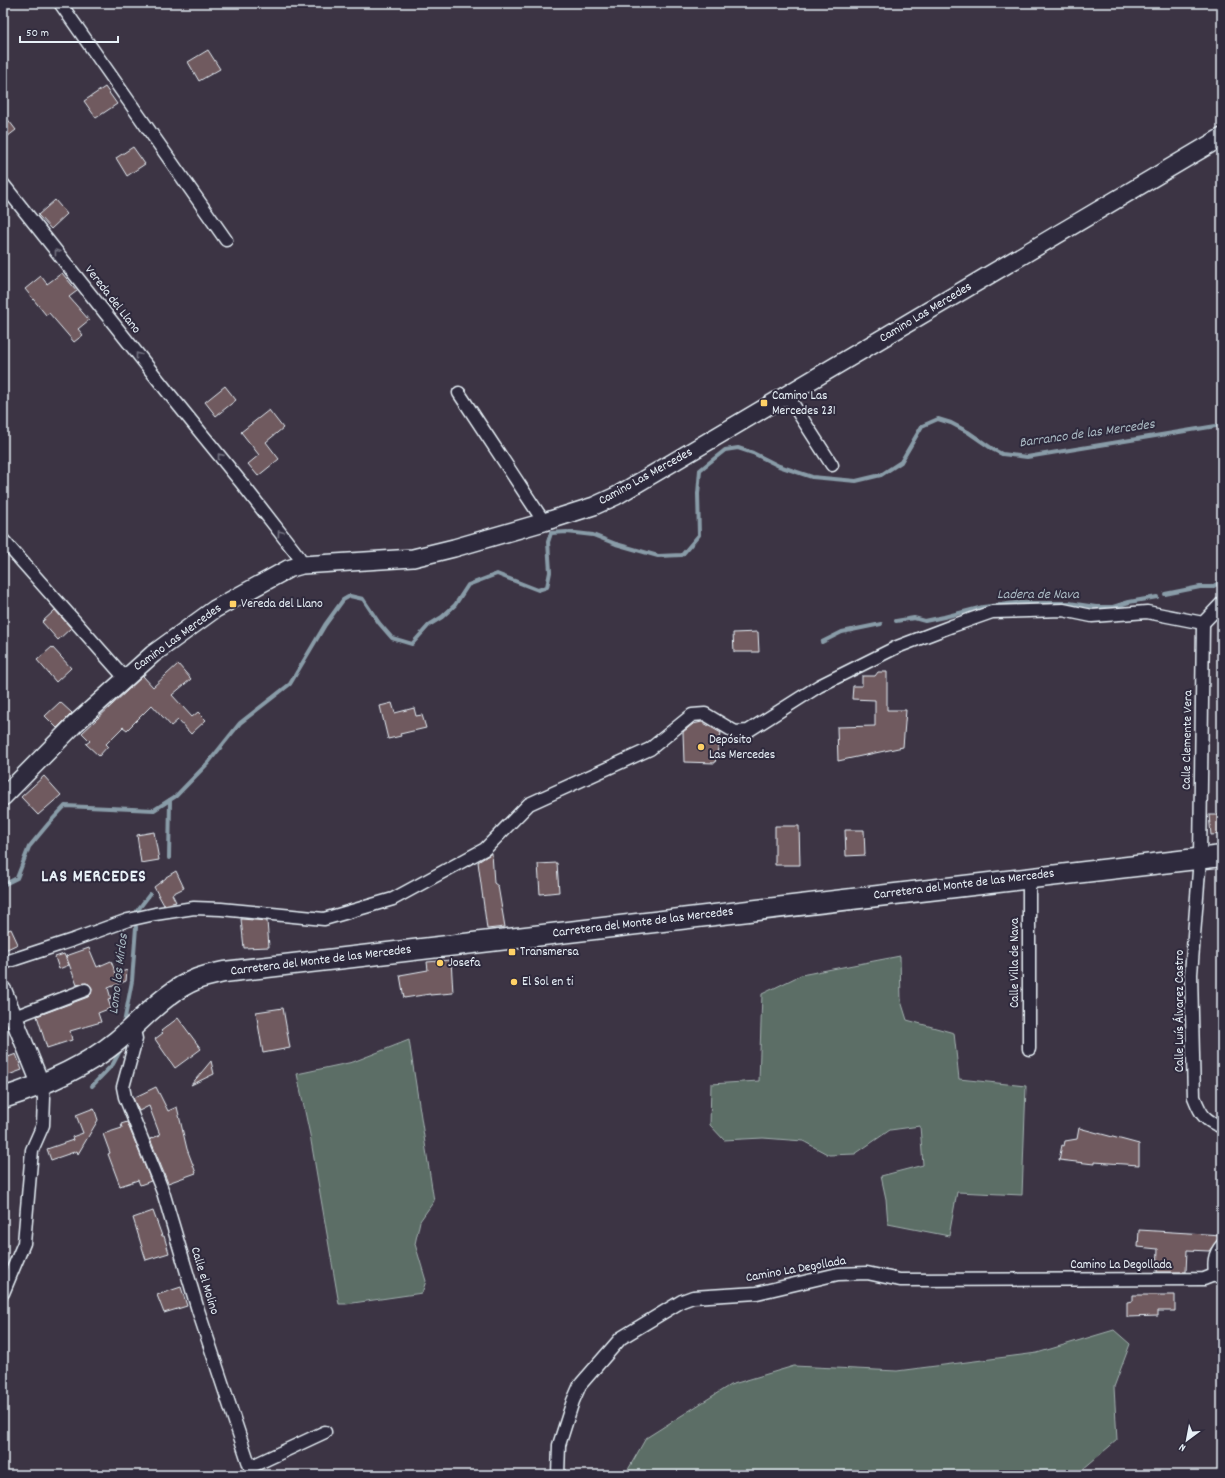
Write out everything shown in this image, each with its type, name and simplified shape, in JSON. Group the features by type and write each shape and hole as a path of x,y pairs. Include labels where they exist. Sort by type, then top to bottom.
{"main road":[{"name":"Camino Las Mercedes","path":"3,797 76,723 124,678 153,654 215,609 288,569 302,565 413,558 454,548 544,522 594,506 616,496 1222,137"},
{"name":"Carretera del Monte de las Mercedes","path":"3,1098 67,1074 117,1041 170,995 197,979 224,972 1222,856"},
{"path":"3,991 41,1085"}],"street":[{"path":"60,3 226,240"},
{"name":"Vereda del Llano","path":"3,184 244,486 298,557 302,565"},
{"path":"459,393 544,522"},
{"path":"787,395 832,465"},
{"path":"3,540 124,678"},
{"path":"3,963 128,920 155,914 194,908 221,909 324,919 393,899 484,849 529,804 650,750 692,715 705,714 735,732 748,731 819,686 897,647 992,612 1063,610 1092,616 1146,612 1203,622 1222,603"},
{"name":"Calle Clemente Vera","path":"1200,858 1203,622"},
{"name":"Calle Luís Álvarez Castro","path":"1200,858 1191,974 1194,1097 1200,1112 1211,1122 1222,1127"},
{"name":"Calle Villa de Nava","path":"1029,878 1030,1048"},
{"path":"14,1017 86,990"},
{"name":"Calle el Molino","path":"133,1026 136,1039 123,1088 124,1097 163,1192 198,1310 250,1467 325,1432"},
{"path":"3,1293 24,1243 32,1150 43,1124 44,1098 41,1085"},
{"path":"1218,1274 1214,1261 1217,1250 1222,1245"},
{"name":"Camino La Degollada","path":"558,1475 559,1445 573,1401 580,1385 621,1338 682,1301 693,1297 757,1293 838,1274 867,1273 900,1280 1204,1279 1218,1274"}],"green space":[{"path":"900,956 901,1001 907,1020 954,1033 959,1079 1026,1086 1022,1195 957,1192 949,1236 888,1224 886,1199 881,1176 923,1165 920,1126 890,1130 855,1154 829,1155 803,1141 763,1138 724,1140 710,1125 711,1084 759,1081 762,994 801,975"},
{"path":"409,1040 434,1201 420,1221 415,1244 426,1281 422,1293 339,1304 310,1135 297,1074 353,1062"},
{"path":"1114,1330 1130,1344 1114,1387 1117,1440 1076,1475 625,1475 646,1438 730,1385 794,1366 897,1371 1037,1353"}],"building":[{"path":"208,50 220,69 199,81 188,62"},
{"path":"105,87 117,104 96,118 84,101"},
{"path":"3,113 16,130 3,140"},
{"path":"133,147 145,164 127,176 116,158"},
{"path":"55,200 67,214 51,229 38,215"},
{"path":"62,273 77,291 69,297 89,320 78,329 83,335 74,342 49,313 46,315 25,289 41,276 47,284"},
{"path":"225,386 236,400 216,416 205,402"},
{"path":"269,410 283,428 266,442 279,459 258,476 248,464 259,455 241,432"},
{"path":"55,610 71,628 58,640 42,622"},
{"path":"758,632 759,652 734,652 733,633"},
{"path":"52,647 71,668 56,682 37,660"},
{"path":"178,664 191,679 172,695 192,717 198,712 206,720 191,734 178,720 171,726 152,705 127,730 123,727 106,744 108,746 99,756 86,744 90,741 82,733 143,676 153,687"},
{"path":"878,672 887,672 887,710 906,710 903,747 838,761 837,727 875,726 875,700 852,699 853,686 862,686 862,676 875,676"},
{"path":"60,702 72,713 57,728 45,716"},
{"path":"392,703 395,713 414,708 416,716 422,715 426,728 400,734 401,736 388,739 380,706"},
{"name":"Depósito Las Mercedes","path":"702,722 721,733 715,763 684,762 683,732 693,724"},
{"path":"44,776 61,795 38,815 21,797"},
{"path":"1209,815 1222,815 1222,834 1211,835"},
{"path":"775,826 799,826 800,865 775,865"},
{"path":"845,830 864,830 865,855 846,856"},
{"path":"154,832 159,860 141,863 137,835"},
{"path":"492,853 494,883 498,886 505,927 487,929 478,862"},
{"path":"557,863 559,892 540,894 538,864"},
{"path":"176,871 184,888 172,894 176,902 164,905 154,887"},
{"path":"241,919 267,921 269,947 244,948"},
{"path":"11,929 18,944 3,951 3,932"},
{"path":"89,948 97,967 111,961 116,974 127,970 126,981 108,988 111,999 108,1000 111,1008 98,1013 101,1022 70,1031 72,1040 47,1048 37,1016 88,997 91,994 92,988 89,984 86,983 77,985 66,956"},
{"path":"64,954 69,965 59,969 55,957"},
{"path":"451,960 453,993 430,994 404,998 400,975 428,970 427,962"},
{"path":"283,1008 290,1048 263,1053 256,1012"},
{"path":"178,1018 201,1049 175,1068 155,1039 163,1033 161,1031"},
{"path":"16,1054 22,1070 3,1077 3,1059"},
{"path":"211,1061 214,1074 191,1085"},
{"path":"156,1087 168,1111 177,1107 187,1149 196,1173 168,1183 150,1139 160,1135 149,1106 139,1111 133,1098"},
{"path":"94,1108 98,1120 78,1154 77,1151 51,1160 47,1149 73,1140 72,1137 83,1133 76,1115"},
{"path":"127,1122 151,1181 140,1185 138,1180 120,1186 108,1154 110,1153 103,1134 122,1128 121,1124"},
{"path":"1079,1128 1139,1144 1139,1165 1094,1162 1094,1164 1059,1160 1062,1145 1064,1146 1065,1141 1077,1139"},
{"path":"153,1211 162,1236 164,1236 169,1253 146,1260 133,1218"},
{"path":"1139,1230 1222,1235 1209,1251 1187,1250 1186,1272 1157,1272 1158,1249 1138,1247"},
{"path":"181,1287 187,1306 164,1313 157,1295"},
{"path":"1133,1295 1175,1295 1175,1311 1158,1311 1158,1316 1127,1317 1127,1302 1133,1301"}],"waterway":[{"name":"Barranco de las Mercedes","path":"3,885 17,878 29,847 65,806 154,810 176,796 208,763 240,723 290,684 325,625 343,600 350,596 363,599 379,623 392,638 412,644 429,625 442,617 455,605 468,585 497,574 538,590 547,587 550,572 548,542 551,533 567,532 593,535 616,544 658,556 682,555 699,535 698,494 700,470 725,450 738,448 753,453 779,466 812,477 856,481 881,475 901,462 922,426 938,419 951,423 968,432 1002,454 1027,457 1222,425"},
{"name":"Ladera de Nava","path":"1165,594 1200,587 1212,587 1222,581"},
{"name":"Ladera de Nava","path":"896,621 914,618 925,621 983,607 1016,603 1069,603 1096,607 1113,607 1129,602 1157,597"},
{"name":"Ladera de Nava","path":"822,642 842,632 881,624"},
{"name":"Lomo los Mirlos","path":"169,858 170,800"},
{"name":"Lomo los Mirlos","path":"137,911 150,894"},
{"name":"Lomo los Mirlos","path":"124,1023 132,981 136,927"},
{"name":"Lomo los Mirlos","path":"92,1086 113,1064 122,1047"}],"place":[{"name":"Camino Las Mercedes 231","path":"764,403"},
{"name":"Vereda del Llano","path":"233,604"},
{"name":"Depósito Las Mercedes","path":"701,747"},
{"name":"Transmersa","path":"512,952"},
{"name":"Josefa","path":"440,963"},
{"name":"El Sol en ti","path":"514,982"}],"district":[{"name":"LAS MERCEDES","path":"94,878"}]}
